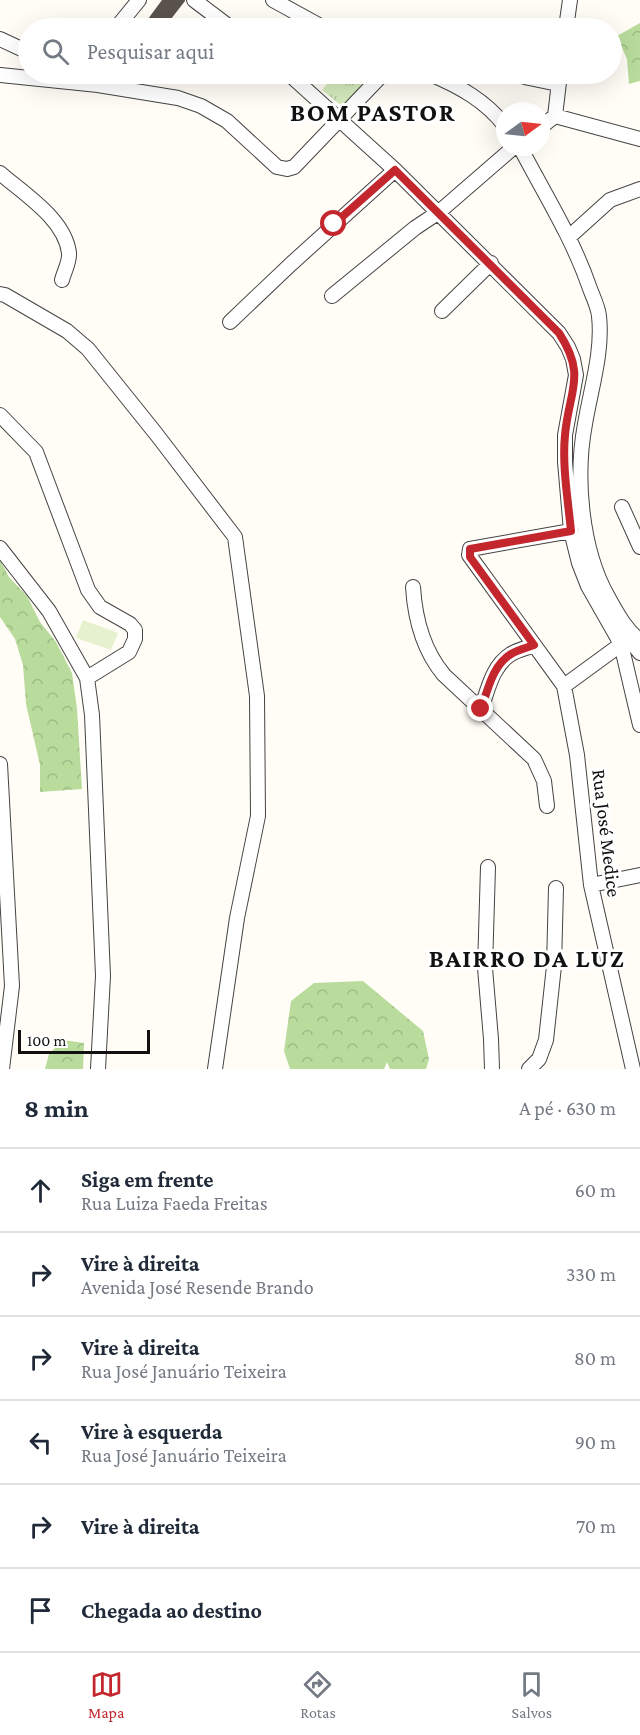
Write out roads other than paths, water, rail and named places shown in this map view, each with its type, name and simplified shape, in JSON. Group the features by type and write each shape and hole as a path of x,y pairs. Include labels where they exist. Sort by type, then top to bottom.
{"street":[{"path":"124,18 139,0"},
{"path":"194,0 218,18"},
{"path":"273,0 306,18"},
{"path":"567,18 570,0"},
{"path":"0,39 18,47"},
{"path":"0,75 18,77"},
{"path":"80,84 170,96 201,106 227,121 277,167 287,169 294,167 374,84"},
{"path":"301,84 439,212 559,333 568,346 576,375 565,435 571,531 579,563 588,586 640,653"},
{"path":"452,84 487,106 496,116"},
{"path":"550,120 555,116 558,84"},
{"path":"555,116 640,139"},
{"path":"332,296 415,228 439,212 504,156"},
{"path":"525,156 570,237 599,314 598,357 580,456 583,514 587,543 594,567 601,585 631,640 640,725"},
{"path":"230,322 395,170"},
{"path":"0,172 52,218 64,235 70,255 62,280"},
{"path":"570,237 610,200 640,189"},
{"path":"442,311 491,263"},
{"path":"0,294 67,331 88,349 236,537 257,696 258,816 237,918 215,1069"},
{"path":"0,415 36,452 88,590 100,607 130,624 135,630 135,639 129,652 87,678"},
{"path":"622,507 640,547"},
{"path":"571,531 470,549 470,557 564,686 631,640"},
{"path":"0,548 49,611 87,678 92,715 103,976 98,1069"},
{"path":"412,587 419,627 433,663 534,759 544,781 547,806"},
{"path":"481,709 493,674 499,666 512,654 534,645"},
{"name":"Rua José Medice","path":"564,686 577,755 591,885 633,1069"},
{"path":"0,764 6,986 2,1069"},
{"path":"488,867 485,968 492,1069"},
{"path":"591,885 640,874"},
{"path":"529,1069 539,1059 546,1040 554,966 556,888"}],"district":[{"name":"BOM PASTOR","path":"373,112"},
{"name":"BAIRRO DA LUZ","path":"527,958"}]}
